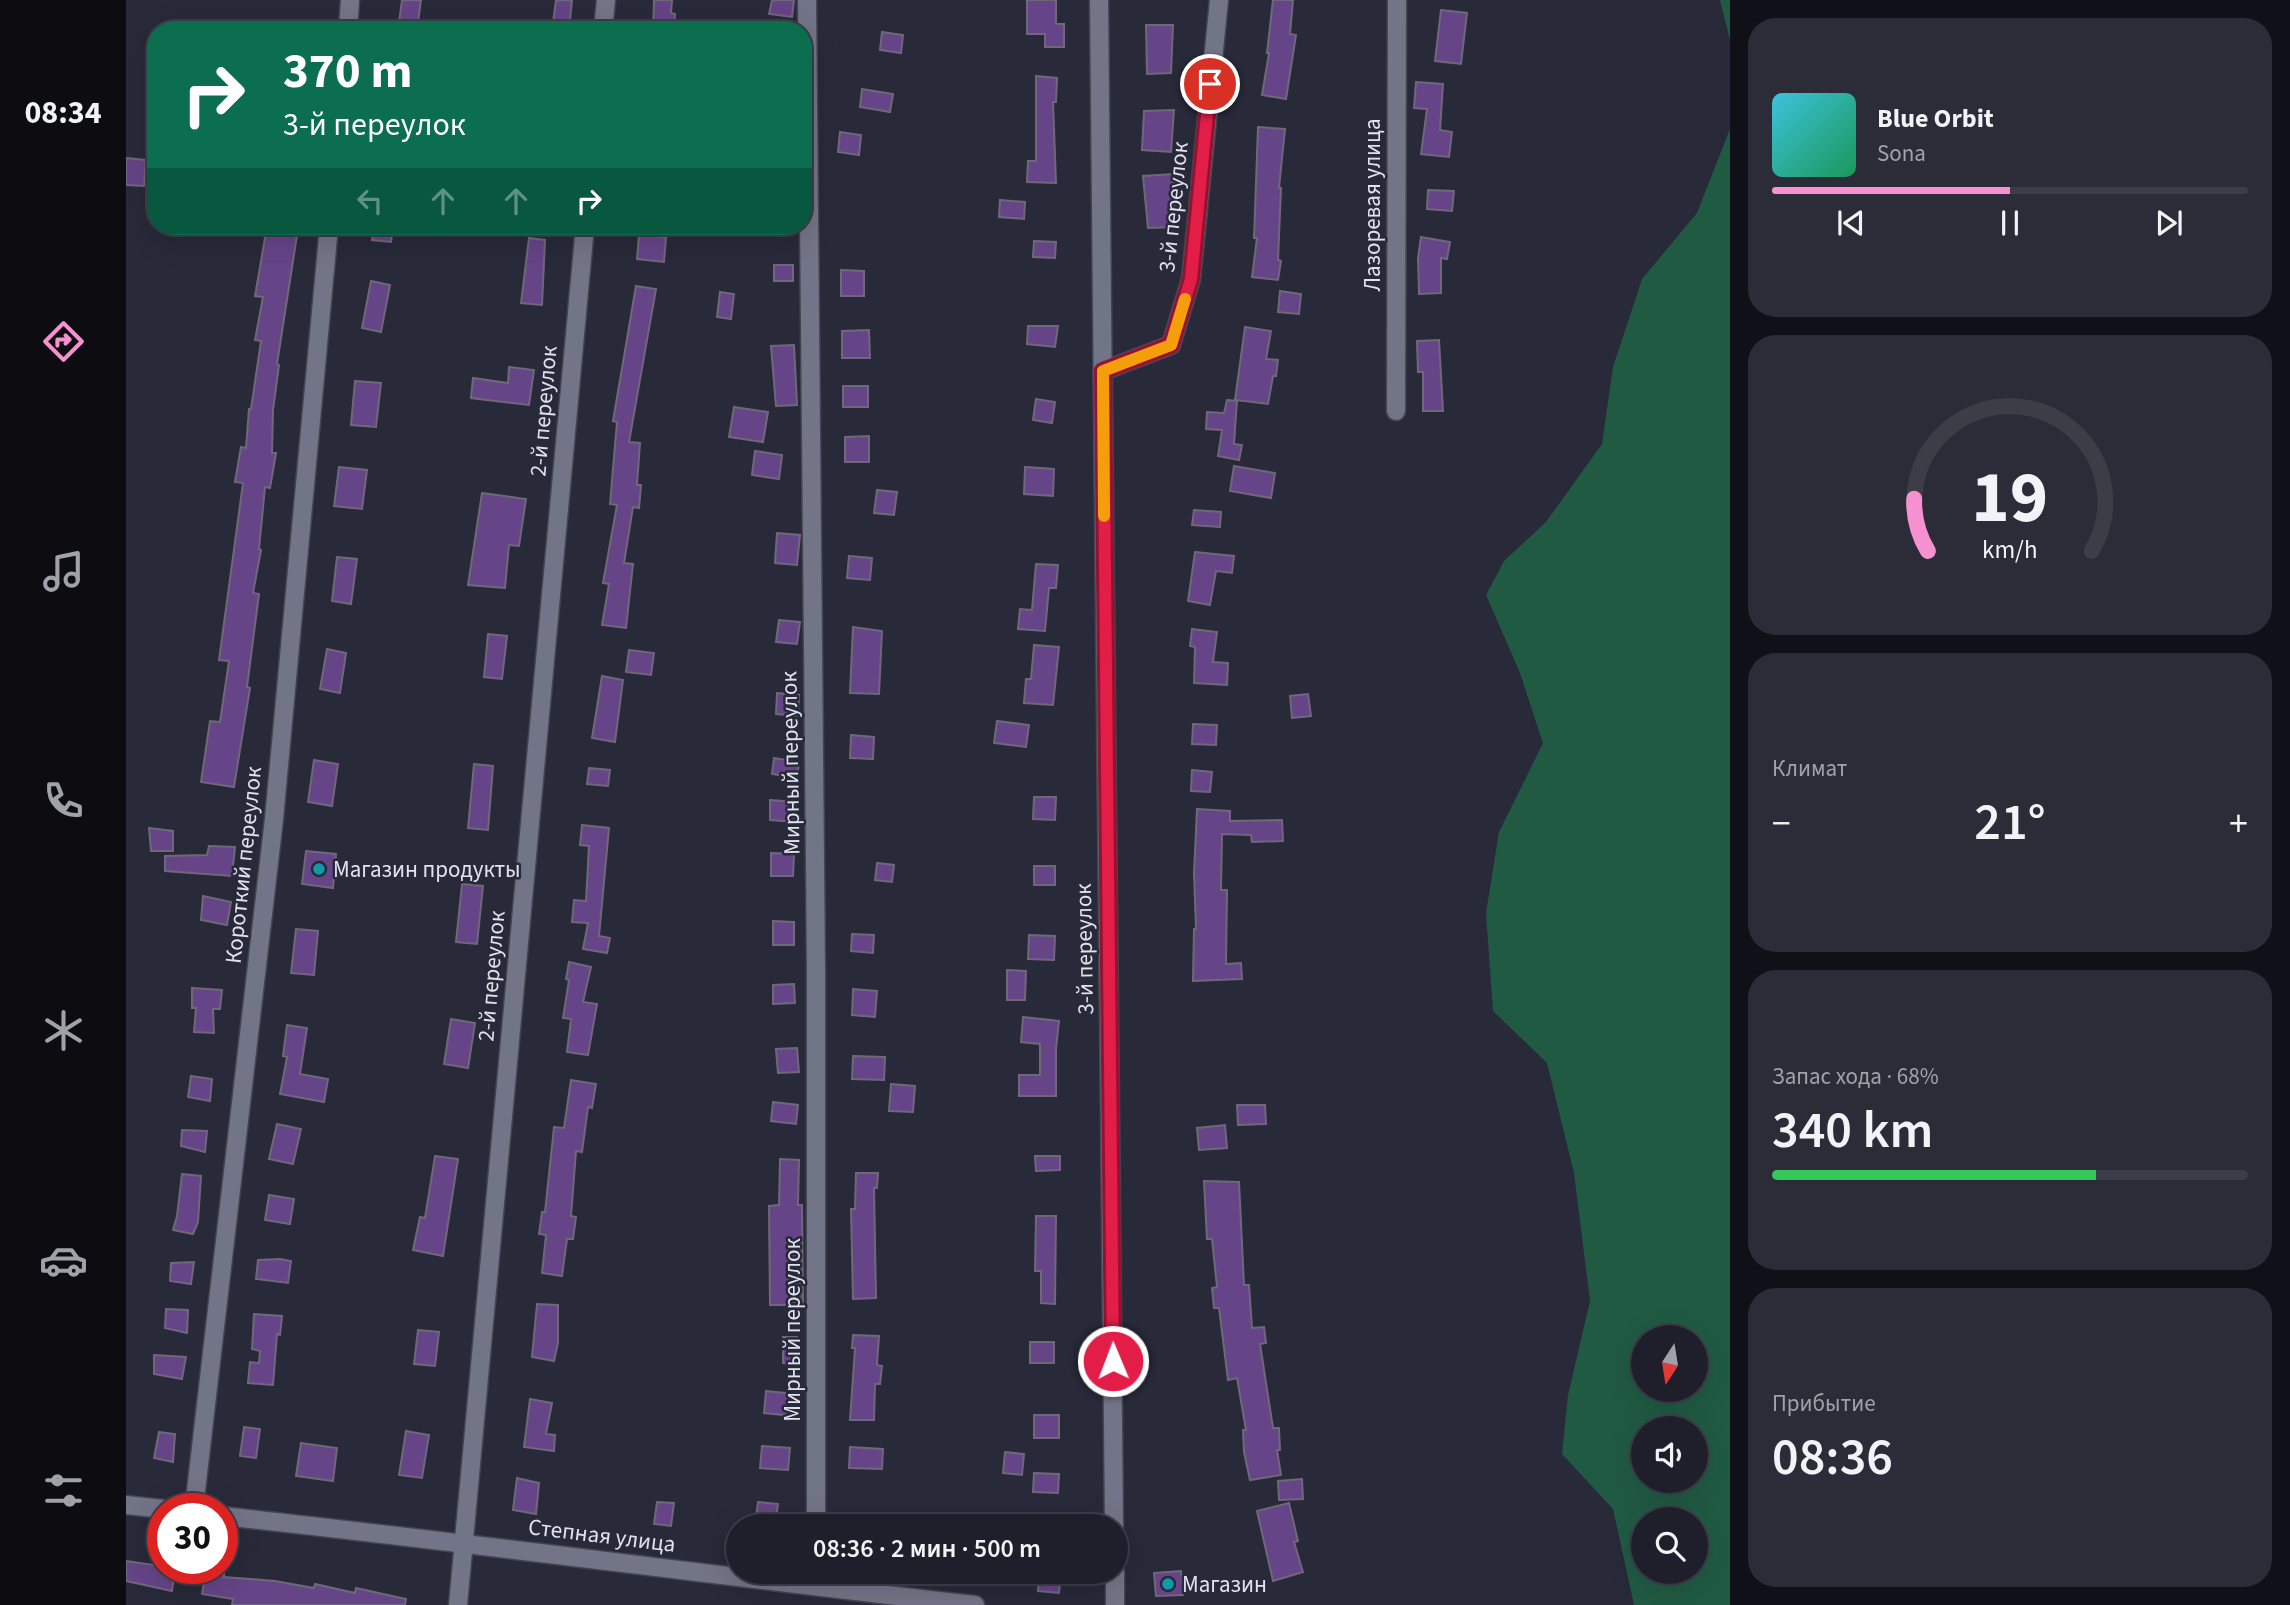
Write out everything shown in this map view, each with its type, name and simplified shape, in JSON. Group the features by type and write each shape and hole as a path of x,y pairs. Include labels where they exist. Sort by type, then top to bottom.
{"street":[{"path":"349,21 350,0"},
{"path":"604,21 606,0"},
{"name":"Мирный переулок","path":"807,0 807,21"},
{"name":"3-й переулок","path":"1099,0 1114,1514"},
{"name":"3-й переулок","path":"1103,371 1171,345 1191,279 1219,0"},
{"name":"Лазоревая улица","path":"1396,0 1396,411"},
{"name":"Короткий переулок","path":"196,1493 274,820 328,235"},
{"name":"2-й переулок","path":"458,1605 584,235"},
{"name":"Мирный переулок","path":"809,235 816,984 817,1514"},
{"path":"126,1505 147,1507"},
{"name":"Степная улица","path":"238,1518 726,1569"},
{"name":"Степная улица","path":"847,1584 975,1605"},
{"path":"1115,1584 1115,1605"}],"green space":[{"path":"1720,0 1730,0 1730,40"},
{"path":"1730,129 1730,1605 1634,1605 1613,1509 1562,1454 1568,1395 1590,1301 1574,1173 1547,1063 1493,1011 1486,913 1499,832 1543,743 1520,673 1486,595 1504,561 1546,522 1602,444 1613,367 1642,279 1697,213"}],"building":[{"path":"402,0 421,0 418,21 399,21"},
{"path":"556,0 572,0 570,21 553,21"},
{"path":"654,0 672,0 671,13 675,14 675,21 653,21"},
{"path":"772,0 794,0 792,17 769,14"},
{"path":"1027,0 1056,0 1056,24 1064,24 1064,47 1045,47 1045,34 1027,34"},
{"path":"1273,0 1293,0 1290,34 1296,35 1286,99 1262,95 1269,53"},
{"path":"1441,10 1467,13 1461,64 1435,61"},
{"path":"1146,25 1173,25 1171,73 1147,74"},
{"path":"882,32 903,35 901,53 880,50"},
{"path":"1036,76 1057,78 1056,102 1053,102 1056,183 1027,182 1028,161 1036,161"},
{"path":"1416,82 1443,84 1440,130 1452,132 1449,157 1421,154 1427,109 1414,108"},
{"path":"862,89 893,94 890,112 860,107"},
{"path":"1174,110 1171,152 1142,150 1144,111"},
{"path":"1258,127 1285,129 1279,188 1278,260 1281,261 1278,280 1252,277 1257,238 1254,238"},
{"path":"840,132 861,135 859,155 838,152"},
{"path":"126,158 146,160 144,186 126,185"},
{"path":"1173,174 1175,227 1148,228 1143,176"},
{"path":"1428,190 1454,191 1452,211 1427,209"},
{"path":"1000,200 1025,202 1024,219 999,217"},
{"path":"265,235 297,235 277,364 272,453 276,453 270,488 265,487 261,550 253,593 259,594 247,687 250,688 234,787 201,782 210,721 220,722 229,661 219,660 243,483 235,482 241,447 246,448 249,409 261,341 255,340 263,297 255,296"},
{"path":"373,235 392,235 391,242 372,240"},
{"path":"639,235 666,237 664,262 637,259"},
{"path":"1421,237 1450,242 1447,259 1441,258 1441,293 1419,294 1418,258"},
{"path":"529,238 545,240 542,305 521,303"},
{"path":"1034,241 1056,242 1055,258 1033,257"},
{"path":"774,265 793,265 793,281 774,281"},
{"path":"841,270 864,271 864,296 841,296"},
{"path":"371,281 390,285 381,332 362,328"},
{"path":"636,286 656,289 629,442 640,443 637,485 641,485 639,508 633,507 624,563 633,564 626,628 602,625 609,584 603,583 617,505 610,504 617,422 613,421"},
{"path":"1280,291 1301,294 1299,314 1278,312"},
{"path":"720,292 734,294 731,319 717,317"},
{"path":"1028,326 1058,326 1055,347 1027,344"},
{"path":"1245,327 1271,331 1266,359 1278,360 1268,404 1235,400"},
{"path":"869,330 870,358 842,358 842,331"},
{"path":"1439,340 1443,411 1423,411 1423,372 1418,372 1417,341"},
{"path":"794,345 797,405 776,406 771,346"},
{"path":"509,367 534,370 529,405 471,398 473,378 508,383"},
{"path":"355,381 381,383 376,427 351,425"},
{"path":"843,386 868,386 868,407 843,407"},
{"path":"1036,399 1055,402 1052,423 1033,420"},
{"path":"1227,400 1237,401 1234,444 1242,445 1239,460 1218,456 1222,430 1206,429 1207,412 1224,413"},
{"path":"734,407 768,412 763,442 729,437"},
{"path":"869,436 869,462 845,462 845,437"},
{"path":"755,451 782,455 779,479 752,475"},
{"path":"1234,466 1275,473 1271,498 1230,491"},
{"path":"339,467 367,470 362,509 334,506"},
{"path":"1025,467 1054,469 1053,496 1024,494"},
{"path":"877,490 897,492 894,515 874,513"},
{"path":"482,493 526,499 519,546 509,545 505,588 468,585"},
{"path":"1194,510 1221,512 1220,527 1192,525"},
{"path":"777,533 800,535 797,565 775,563"},
{"path":"1195,552 1234,556 1232,573 1216,571 1210,605 1188,601"},
{"path":"849,556 872,558 870,580 847,578"},
{"path":"337,557 357,559 351,604 332,601"},
{"path":"1036,564 1058,565 1056,588 1049,588 1045,631 1018,629 1020,609 1032,610"},
{"path":"779,620 800,622 797,644 776,642"},
{"path":"853,627 882,631 879,694 850,693"},
{"path":"1192,629 1217,632 1213,662 1228,663 1227,685 1194,683 1195,647 1190,646"},
{"path":"488,634 507,636 502,679 484,677"},
{"path":"1034,645 1059,647 1053,705 1024,703 1026,679 1031,679"},
{"path":"327,649 346,653 340,693 320,689"},
{"path":"629,650 654,653 651,675 626,672"},
{"path":"602,676 623,680 615,742 592,738"},
{"path":"777,693 799,695 798,716 776,714"},
{"path":"1308,694 1311,716 1292,718 1290,696"},
{"path":"997,721 1029,725 1026,747 994,743"},
{"path":"1193,724 1217,725 1216,745 1192,744"},
{"path":"851,735 874,737 873,759 850,758"},
{"path":"774,758 799,762 797,778 772,774"},
{"path":"314,760 338,764 332,806 308,802"},
{"path":"474,764 493,766 488,830 468,828"},
{"path":"589,768 610,770 608,786 587,784"},
{"path":"1192,770 1212,772 1210,792 1191,791"},
{"path":"1034,797 1056,797 1055,820 1033,819"},
{"path":"770,800 796,802 796,822 770,820"},
{"path":"1197,809 1230,811 1230,821 1282,820 1283,841 1252,842 1251,835 1222,834 1221,890 1227,890 1226,964 1241,963 1242,979 1193,981"},
{"path":"582,825 609,828 599,936 610,938 607,953 583,949 588,923 572,922 574,900 586,901 589,846 580,845"},
{"path":"149,828 173,831 173,851 151,851"},
{"path":"209,846 235,847 232,876 165,871 165,856 207,855"},
{"name":"Магазин продукты","path":"306,851 336,854 333,888 302,884"},
{"path":"771,853 794,854 793,876 771,876"},
{"path":"877,863 894,865 892,882 875,880"},
{"path":"1034,866 1055,866 1055,885 1034,885"},
{"path":"462,884 483,886 477,944 456,942"},
{"path":"203,896 231,902 227,925 201,920"},
{"path":"773,921 794,922 794,945 773,945"},
{"path":"296,929 318,931 314,975 291,973"},
{"path":"852,934 874,935 873,953 851,951"},
{"path":"1029,935 1055,936 1054,960 1028,959"},
{"path":"569,962 591,967 583,1002 597,1004 588,1055 567,1052 571,1019 563,1018"},
{"path":"1007,970 1026,971 1025,1000 1007,1000"},
{"path":"794,984 795,1003 773,1004 773,985"},
{"path":"192,988 222,990 220,1009 213,1009 214,1033 194,1032 196,1008 192,1008"},
{"path":"853,989 877,991 875,1017 852,1015"},
{"path":"1023,1017 1059,1021 1056,1096 1019,1096 1019,1075 1040,1075 1040,1044 1021,1042"},
{"path":"451,1019 475,1023 468,1068 444,1064"},
{"path":"287,1025 307,1028 300,1074 328,1079 324,1102 280,1094 287,1057 283,1056"},
{"path":"797,1048 799,1072 778,1073 776,1049"},
{"path":"853,1056 885,1057 884,1080 852,1079"},
{"path":"191,1076 212,1079 210,1101 188,1097"},
{"path":"571,1080 596,1084 592,1108 588,1107 582,1152 576,1151 571,1216 576,1217 573,1239 567,1239 562,1276 542,1273 546,1235 539,1234 542,1212 545,1212 554,1127 564,1128"},
{"path":"891,1084 915,1086 913,1112 889,1111"},
{"path":"773,1102 798,1105 796,1124 771,1121"},
{"path":"1237,1105 1265,1105 1266,1124 1238,1125"},
{"path":"277,1124 301,1129 293,1164 269,1159"},
{"path":"1225,1125 1227,1148 1199,1150 1197,1128"},
{"path":"182,1130 207,1131 205,1152 181,1146"},
{"path":"435,1156 458,1159 443,1256 413,1250 420,1217 425,1218"},
{"path":"1035,1156 1060,1156 1060,1170 1036,1171"},
{"path":"780,1159 799,1160 798,1205 802,1205 803,1305 770,1305 769,1206 779,1205"},
{"path":"856,1173 878,1173 877,1188 874,1188 876,1298 853,1299 851,1209 855,1209"},
{"path":"182,1174 201,1176 198,1222 193,1234 173,1230"},
{"path":"1204,1181 1239,1182 1244,1285 1249,1285 1252,1328 1264,1327 1266,1343 1260,1344 1273,1428 1279,1428 1280,1450 1277,1450 1281,1475 1250,1480 1244,1452 1243,1430 1246,1430 1237,1378 1228,1380 1219,1308 1214,1308 1212,1288 1217,1287 1212,1239 1207,1239"},
{"path":"269,1195 294,1199 290,1224 265,1220"},
{"path":"1036,1216 1056,1216 1055,1304 1041,1303 1041,1271 1035,1271"},
{"path":"258,1260 291,1261 288,1283 256,1279"},
{"path":"194,1262 191,1284 170,1281 171,1263"},
{"path":"537,1304 558,1305 558,1343 554,1361 532,1357"},
{"path":"166,1309 188,1310 187,1333 165,1328"},
{"path":"254,1314 282,1316 280,1335 277,1334 273,1385 248,1383 250,1362 259,1363 260,1351 252,1349"},
{"path":"418,1330 439,1332 435,1366 414,1364"},
{"path":"853,1335 879,1336 877,1365 882,1366 880,1384 875,1384 874,1420 850,1420 855,1348 852,1348"},
{"path":"783,1337 797,1337 797,1364 783,1363"},
{"path":"1030,1342 1054,1342 1054,1363 1030,1363"},
{"path":"154,1355 186,1357 182,1379 154,1374"},
{"path":"766,1391 795,1394 793,1416 764,1413"},
{"path":"530,1399 552,1403 546,1434 555,1435 554,1451 524,1447"},
{"path":"1034,1415 1059,1415 1059,1438 1034,1438"},
{"path":"244,1427 260,1429 256,1458 240,1456"},
{"path":"406,1431 429,1435 422,1478 399,1475"},
{"path":"159,1432 175,1434 173,1462 154,1458"},
{"path":"301,1443 337,1448 333,1481 296,1476"},
{"path":"762,1446 790,1448 788,1470 760,1468"},
{"path":"850,1447 883,1449 882,1469 849,1468"},
{"path":"1005,1452 1024,1454 1022,1475 1003,1473"},
{"path":"1034,1473 1059,1474 1058,1493 1033,1492"},
{"path":"517,1478 539,1483 536,1514 513,1510"},
{"path":"1302,1479 1303,1499 1279,1500 1278,1481"},
{"path":"657,1502 674,1503 671,1526 654,1524"},
{"path":"758,1502 778,1504 777,1514 756,1514"},
{"path":"1289,1503 1298,1541 1294,1542 1303,1572 1273,1581 1257,1511"},
{"path":"126,1561 147,1564 147,1584 173,1584 172,1591 126,1581"},
{"name":"Магазин","path":"1181,1571 1183,1595 1156,1596 1154,1573"},
{"path":"238,1578 314,1588 315,1584 355,1593 356,1588 406,1599 405,1605 232,1605 233,1599 202,1594 204,1584 238,1584"},
{"path":"1038,1584 1060,1584 1059,1593 1038,1591"}],"slow traffic":[{"path":"1104,516 1103,371 1171,345 1185,299"}],"place":[{"name":"Магазин продукты","path":"319,869"},
{"name":"Магазин","path":"1168,1584"}],"route":[{"path":"1113,1361 1103,371 1171,345 1191,279 1210,84"}]}
